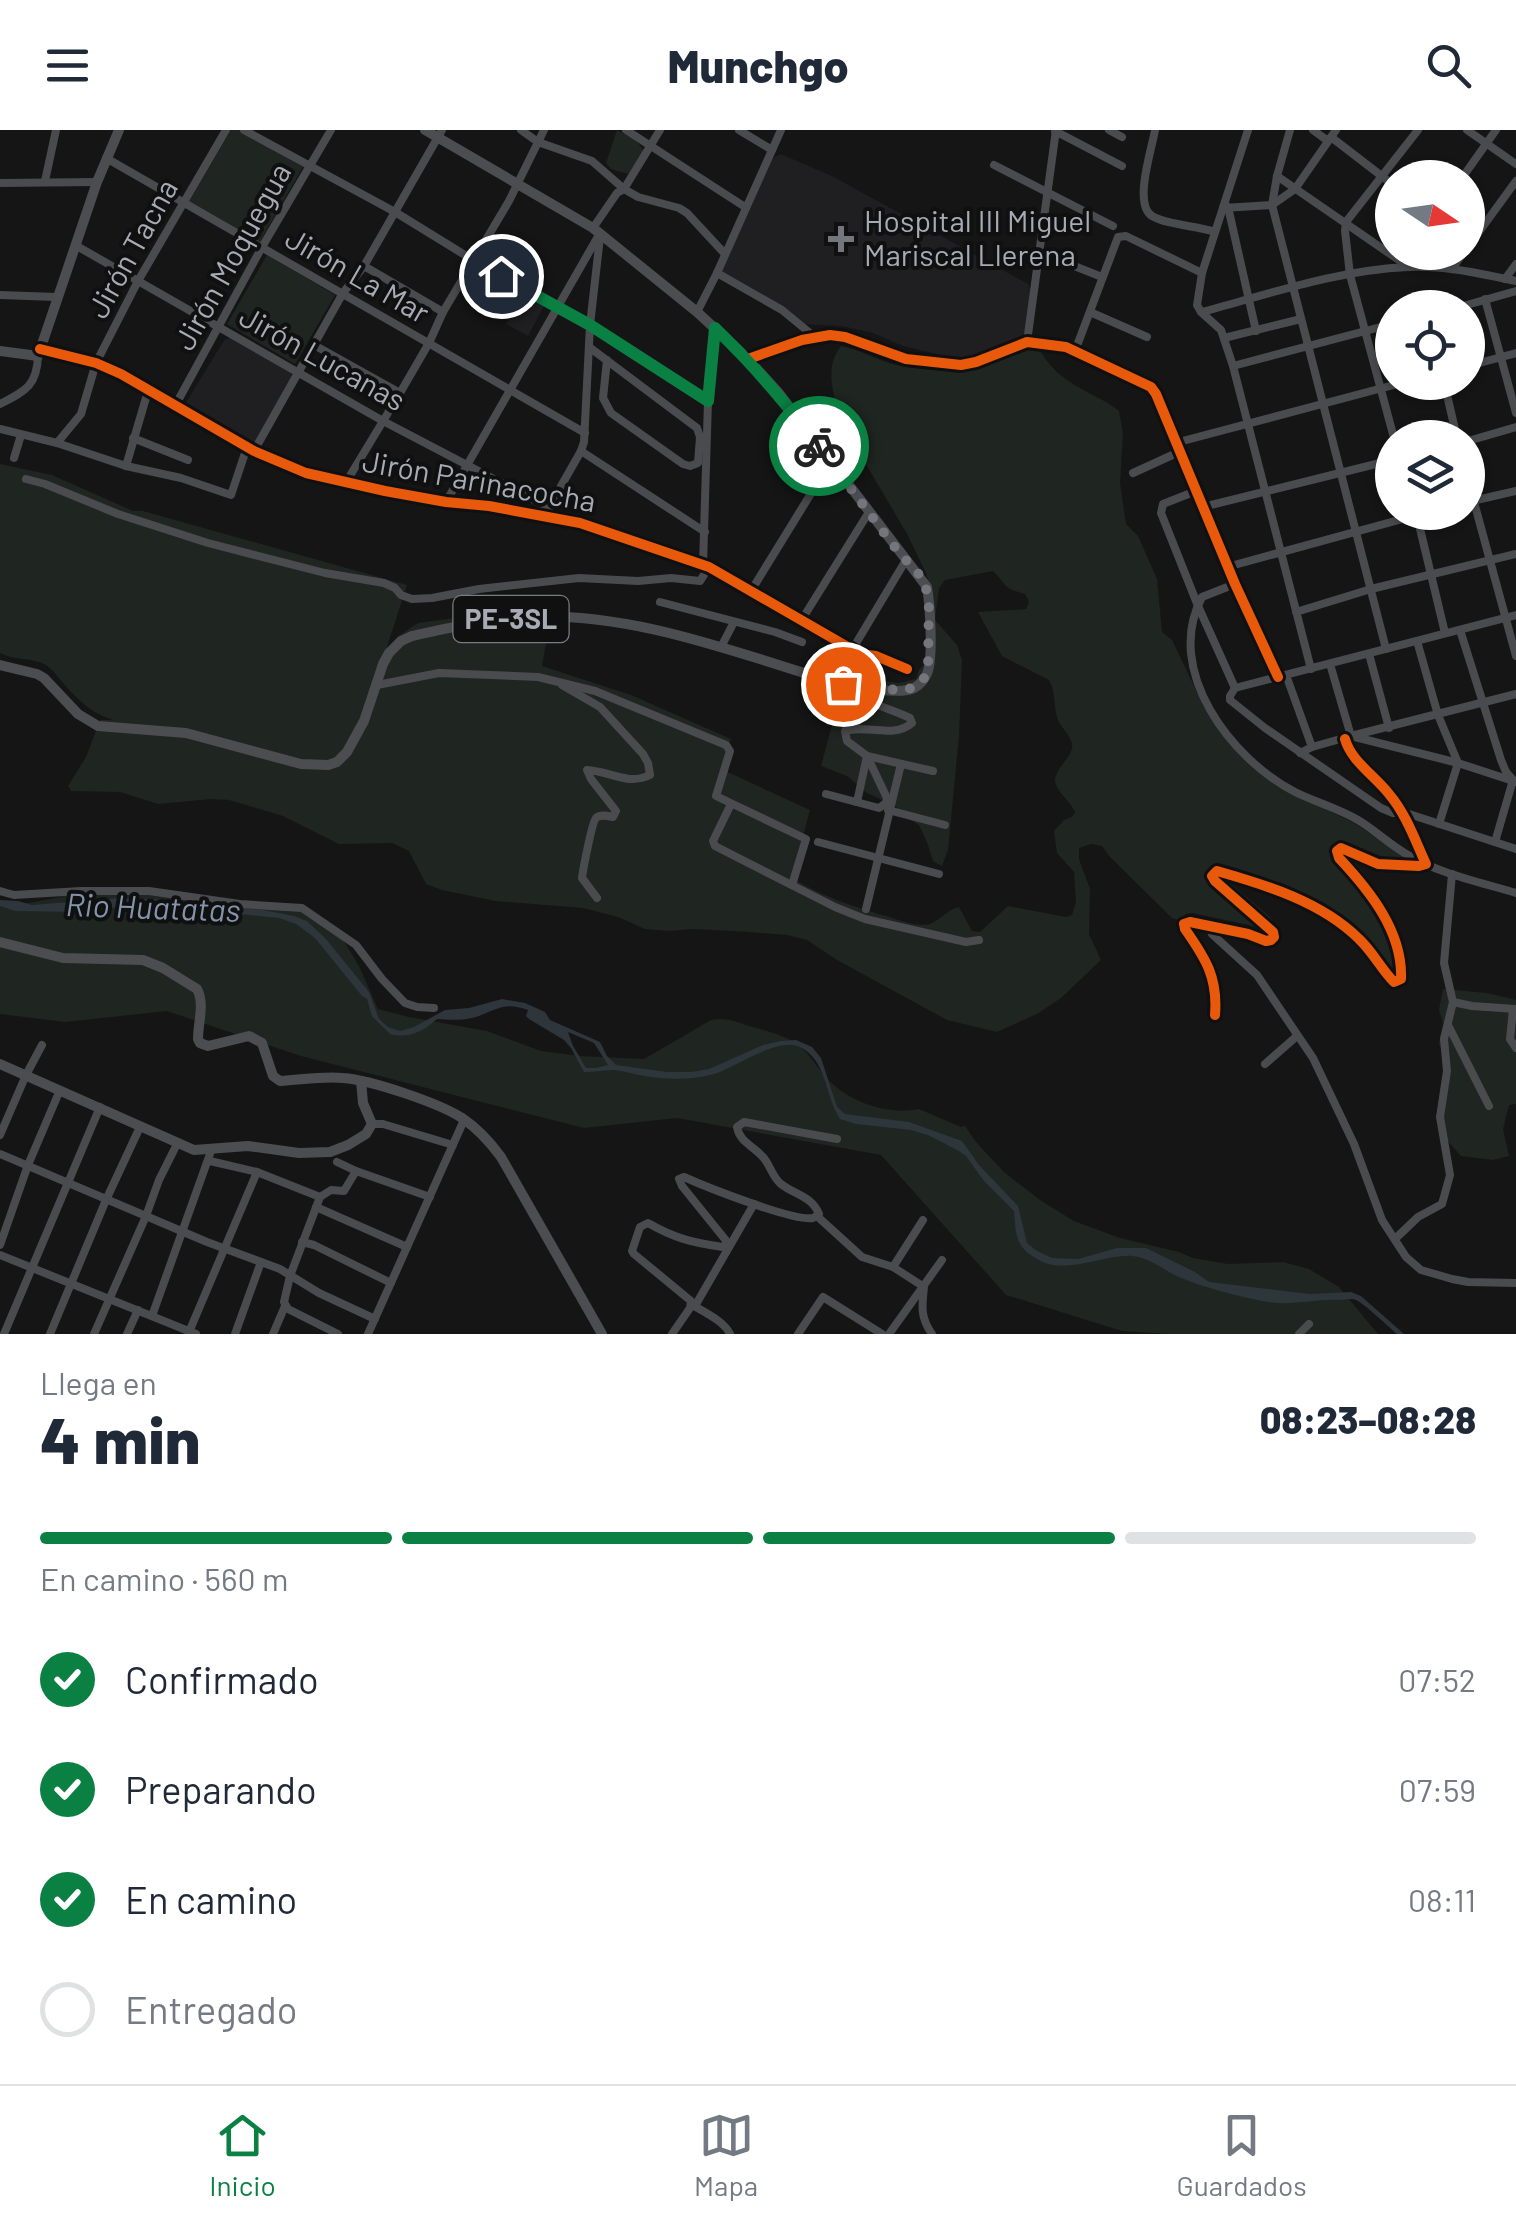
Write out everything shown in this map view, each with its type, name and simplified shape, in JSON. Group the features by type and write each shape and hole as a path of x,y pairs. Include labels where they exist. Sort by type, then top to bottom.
{"main road":[{"path":"0,351 39,352 97,182 119,130"},
{"name":"PE-3SL","path":"0,666 44,678 78,714 98,726 186,734 317,766 337,762 347,752 364,721 383,664 406,638 524,617 628,624 671,633 843,684 905,691 922,682 928,670 927,587 778,392 715,328 597,230 440,134 425,130"},
{"path":"0,942 64,958 142,960 164,968 200,993 198,1038 204,1045 249,1036 262,1043 273,1076 280,1081 342,1078 378,1084 464,1120 501,1157 602,1334"},
{"path":"0,1064 210,1156 248,1146 298,1153 330,1152 348,1145 366,1134 372,1124 363,1103 361,1081"}],"street":[{"path":"44,181 56,130"},
{"name":"Jirón Tacna","path":"57,443 81,414 96,363 138,280 226,130"},
{"path":"244,130 590,325 708,401"},
{"name":"Jirón Moquegua","path":"175,406 330,130"},
{"path":"521,130 538,142 589,159 638,197 679,208 725,254"},
{"path":"345,484 429,343 544,130"},
{"path":"626,130 745,207"},
{"path":"446,502 617,194 624,189 660,130"},
{"path":"738,130 772,150"},
{"path":"697,312 781,130"},
{"path":"1026,342 1055,130 1122,166"},
{"path":"1109,130 1122,137"},
{"path":"1156,130 1143,194 1147,211 1151,216 1215,232"},
{"path":"1248,130 1202,273 1197,305 1224,338 1233,366 1311,669"},
{"path":"1290,130 1272,205 1386,649"},
{"path":"1313,130 1332,136 1375,170"},
{"path":"1393,160 1418,130"},
{"path":"1467,130 1516,164"},
{"path":"1475,160 1496,130"},
{"path":"0,429 232,495 250,449 343,293 364,266 440,134"},
{"path":"1226,207 1272,205 1295,189 1332,136"},
{"name":"Jirón La Mar","path":"106,158 585,433"},
{"path":"994,165 1113,226"},
{"path":"1278,176 1375,243"},
{"path":"1485,224 1516,181"},
{"path":"0,182 97,182"},
{"path":"1375,183 1346,222 1345,231 1350,275 1375,366"},
{"path":"1226,207 1256,331"},
{"path":"547,512 582,451 597,230"},
{"path":"1075,351 1121,235 1202,273"},
{"name":"Jirón Lucanas","path":"74,246 547,512"},
{"path":"1040,252 1102,277"},
{"path":"1505,279 1516,264"},
{"path":"364,266 443,312"},
{"path":"1202,312 1378,270"},
{"path":"1457,270 1516,281"},
{"path":"717,273 782,310 816,338"},
{"path":"1516,291 1485,300 1516,412"},
{"path":"0,295 56,296"},
{"path":"1090,312 1147,337"},
{"path":"1224,338 1301,319"},
{"path":"26,479 208,542 325,573 384,583 412,599 579,578 700,581 706,566 708,401 715,328"},
{"path":"1233,366 1375,329"},
{"path":"748,359 780,346 830,335 906,359 962,365 1026,342 1066,347 1151,387 1235,584 1282,676 1312,747"},
{"path":"314,345 400,393"},
{"path":"589,347 607,360 697,428 698,463 683,464 611,413 603,398 607,360"},
{"path":"0,404 31,385 37,373 39,352"},
{"name":"Jirón Parinacocha","path":"39,352 96,363 122,374 250,449 306,473 446,502 547,512 706,566 801,620 852,655 876,656 907,669"},
{"path":"1485,362 1516,354"},
{"path":"126,466 148,391"},
{"path":"1133,473 1177,448 1248,424 1375,391"},
{"path":"1485,436 1516,428"},
{"path":"14,458 21,435"},
{"path":"134,438 188,460"},
{"path":"582,451 705,532"},
{"path":"751,591 831,461"},
{"path":"1203,507 1375,464"},
{"path":"1196,491 1163,504 1160,513 1236,688"},
{"path":"1485,498 1516,491"},
{"path":"801,620 869,512"},
{"path":"1228,566 1375,526"},
{"path":"1420,530 1445,633"},
{"path":"1479,530 1516,656"},
{"path":"1296,612 1516,554"},
{"path":"852,655 906,560"},
{"path":"1235,584 1202,597 1190,642 1201,692 1221,728 1248,759 1292,791 1359,820 1408,856 1516,893"},
{"path":"660,602 802,642"},
{"path":"1516,614 1236,688 1230,700 1381,808 1516,849"},
{"path":"720,648 734,622"},
{"path":"1460,630 1501,760 1515,780"},
{"path":"1416,640 1438,715 1458,762 1439,824"},
{"path":"1369,654 1389,728"},
{"path":"1330,664 1350,752 1403,812 1426,864"},
{"path":"377,685 439,673 538,678 595,690 726,745 730,751 718,798 806,839 792,884"},
{"path":"553,681 600,707 643,754 650,770 650,775 638,780 587,770 616,811 613,817 596,818 590,835 582,878 597,898"},
{"path":"843,684 911,720 909,728 902,730 848,728 844,735 847,740 867,756 933,771"},
{"path":"1300,753 1516,694"},
{"path":"1348,738 1458,762 1515,780"},
{"path":"857,802 867,756"},
{"path":"867,756 887,798 878,808"},
{"path":"866,909 901,764"},
{"path":"1495,842 1515,780"},
{"path":"826,794 946,825"},
{"path":"731,804 714,843 834,907 865,919 966,942 979,940"},
{"path":"818,842 939,874"},
{"path":"1215,1015 1215,984 1206,960 1184,926 1186,922 1266,941 1274,937 1213,879 1217,870 1280,891 1318,909 1361,940 1386,974 1399,982 1401,966 1396,938 1337,851 1341,848 1378,864 1426,864"},
{"path":"1396,1239 1418,1217 1440,1206 1450,1174 1440,1117 1447,1068 1444,1039 1453,1002 1444,963 1452,874"},
{"path":"0,890 14,894 149,891 302,908 356,945 405,1004 434,1008"},
{"path":"1209,926 1212,934 1257,975 1313,1058 1354,1144 1382,1220 1403,1254 1421,1270 1468,1282 1516,1283"},
{"path":"1453,1002 1514,1009 1510,1040 1516,1048"},
{"path":"1448,1025 1489,1106"},
{"path":"1265,1064 1297,1036"},
{"path":"0,1135 42,1045"},
{"path":"0,1245 60,1090"},
{"path":"4,1334 100,1107"},
{"path":"368,1334 464,1120"},
{"path":"818,1216 819,1211 810,1201 779,1183 760,1154 736,1132 737,1126 744,1122 837,1139"},
{"path":"372,1124 453,1144"},
{"path":"50,1334 140,1127"},
{"path":"94,1334 177,1144"},
{"path":"0,1154 280,1269 319,1293 375,1319"},
{"path":"152,1316 210,1156 320,1197"},
{"path":"336,1162 430,1197"},
{"path":"274,1334 285,1306 290,1276 320,1197 331,1190 344,1191 356,1171"},
{"path":"0,1255 152,1316 170,1329 192,1333 256,1172"},
{"path":"730,1334 632,1251 640,1228 648,1223 691,1242 723,1247 728,1242 682,1186 682,1177 754,1204 804,1217 818,1216 862,1257 893,1267 924,1287"},
{"path":"672,1334 754,1204"},
{"path":"316,1207 407,1248"},
{"path":"893,1267 923,1220"},
{"path":"302,1242 391,1283"},
{"path":"798,1334 823,1296 886,1334 942,1260"},
{"path":"235,1334 261,1262"},
{"path":"924,1287 921,1310 932,1334"},
{"path":"285,1306 317,1330 338,1334"},
{"path":"127,1334 138,1310"},
{"path":"1300,1334 1309,1324"}],"shaded area":[{"path":"231,130 239,130 303,167 259,243 189,202"},
{"path":"617,130 637,141 644,152 628,174 611,169 606,163"},
{"name":"Hospital III Miguel Mariscal Llerena","path":"781,154 834,177 1028,284 1026,335 968,360 958,359 842,326 798,324 720,274 773,158"},
{"path":"267,255 335,295 295,364 227,324"},
{"path":"523,294 544,306 528,336 506,324"},
{"path":"231,338 291,372 292,377 256,441 249,442 185,404 225,339"},
{"path":"841,346 904,366 965,371 1019,349 1038,348 1061,376 1119,411 1123,433 1120,483 1126,524 1138,536 1157,579 1162,632 1172,640 1207,713 1245,760 1280,787 1354,823 1405,856 1412,866 1349,843 1342,844 1376,890 1394,925 1400,960 1396,975 1390,976 1361,931 1319,901 1280,882 1260,882 1260,877 1219,865 1215,870 1270,917 1274,923 1269,932 1192,913 1185,914 1186,922 1172,918 1102,846 1091,844 1079,848 1079,859 1090,889 1089,934 1101,960 1061,998 997,1032 947,1020 807,940 750,932 645,929 583,908 495,901 426,884 409,851 392,843 339,844 283,816 229,800 158,804 120,792 71,791 68,786 86,757 100,720 113,720 85,705 46,665 0,653 0,464 52,475 133,511 407,585 387,654 397,637 418,623 544,606 550,622 542,666 631,695 731,739 721,769 810,810 792,878 838,900 915,924 930,924 959,907 972,931 980,932 1008,906 1072,915 1076,902 1074,872 1057,853 1054,831 1075,812 1055,780 1072,745 1058,720 1049,680 1002,656 978,612 1026,609 1029,602 1025,594 1009,588 993,571 945,580 939,588 935,620 957,645 962,660 948,850 942,866 933,861 919,825 847,776 821,766 842,688 856,677 899,683 916,679 931,656 931,589 926,573 837,415 831,371"},
{"path":"126,890 298,909 342,938 378,1009 487,1031 541,1051 644,1059 716,1019 778,1034 799,1046 834,1086 856,1100 894,1110 919,1109 965,1126 1004,1172 1074,1221 1193,1258 1228,1264 1283,1262 1309,1269 1339,1287 1378,1334 1122,1331 1006,1295 881,1155 677,1118 584,1128 301,1056 167,1011 65,1022 0,1014 0,902 29,903 86,892"},
{"path":"120,898 180,900 294,916 307,921 326,939 369,992 379,1019 400,1031 445,1010 502,999 525,1003 545,1012 550,1020 600,1042 616,1065 667,1072 709,1069 763,1045 796,1040 812,1047 821,1058 837,1107 845,1114 909,1122 962,1141 1018,1206 1027,1243 1037,1251 1052,1258 1078,1259 1117,1248 1146,1248 1209,1282 1310,1294 1351,1292 1361,1296 1404,1334 1397,1334 1354,1299 1286,1303 1257,1300 1190,1282 1132,1256 1062,1266 1041,1261 1022,1246 1014,1211 966,1156 911,1130 840,1119 821,1069 800,1047 780,1046 714,1074 680,1079 615,1070 584,1072 564,1040 529,1019 528,1010 514,1006 469,1019 437,1019 426,1028 403,1036 390,1034 372,1016 367,999 315,938 296,924 279,918 171,907 15,911 0,906 0,900 32,905","holes":["568,1032 594,1043 608,1065 586,1068"]},
{"path":"1443,989 1516,1000 1516,1104 1509,1105 1503,1129 1509,1156 1493,1160 1461,1156 1445,1138 1441,1124 1444,1054 1439,1044"}],"cycle path":[{"path":"748,359 802,340 830,335 906,359 961,365 1027,342 1066,347 1151,387 1278,677"},
{"path":"40,349 96,363 121,374 254,451 306,473 385,491 580,523 709,567 860,654 907,669"},
{"path":"1215,1015 1215,990 1209,969 1184,924 1248,934 1266,941 1274,937 1215,881 1212,876 1217,871 1311,905 1364,944 1394,982 1401,979 1397,945 1390,929 1373,898 1337,851 1341,848 1378,864 1426,864 1400,810 1358,761 1345,739"}],"way so far":[{"path":"819,446 923,579 929,599 928,670 922,682 905,691 843,684"}],"place":[{"name":"Hospital III Miguel Mariscal Llerena","path":"841,239"}],"route":[{"path":"501,276 590,325 708,401 715,328 778,392 819,446"}],"water label":[{"name":"Rio Huatatas","path":"153,908"}]}
